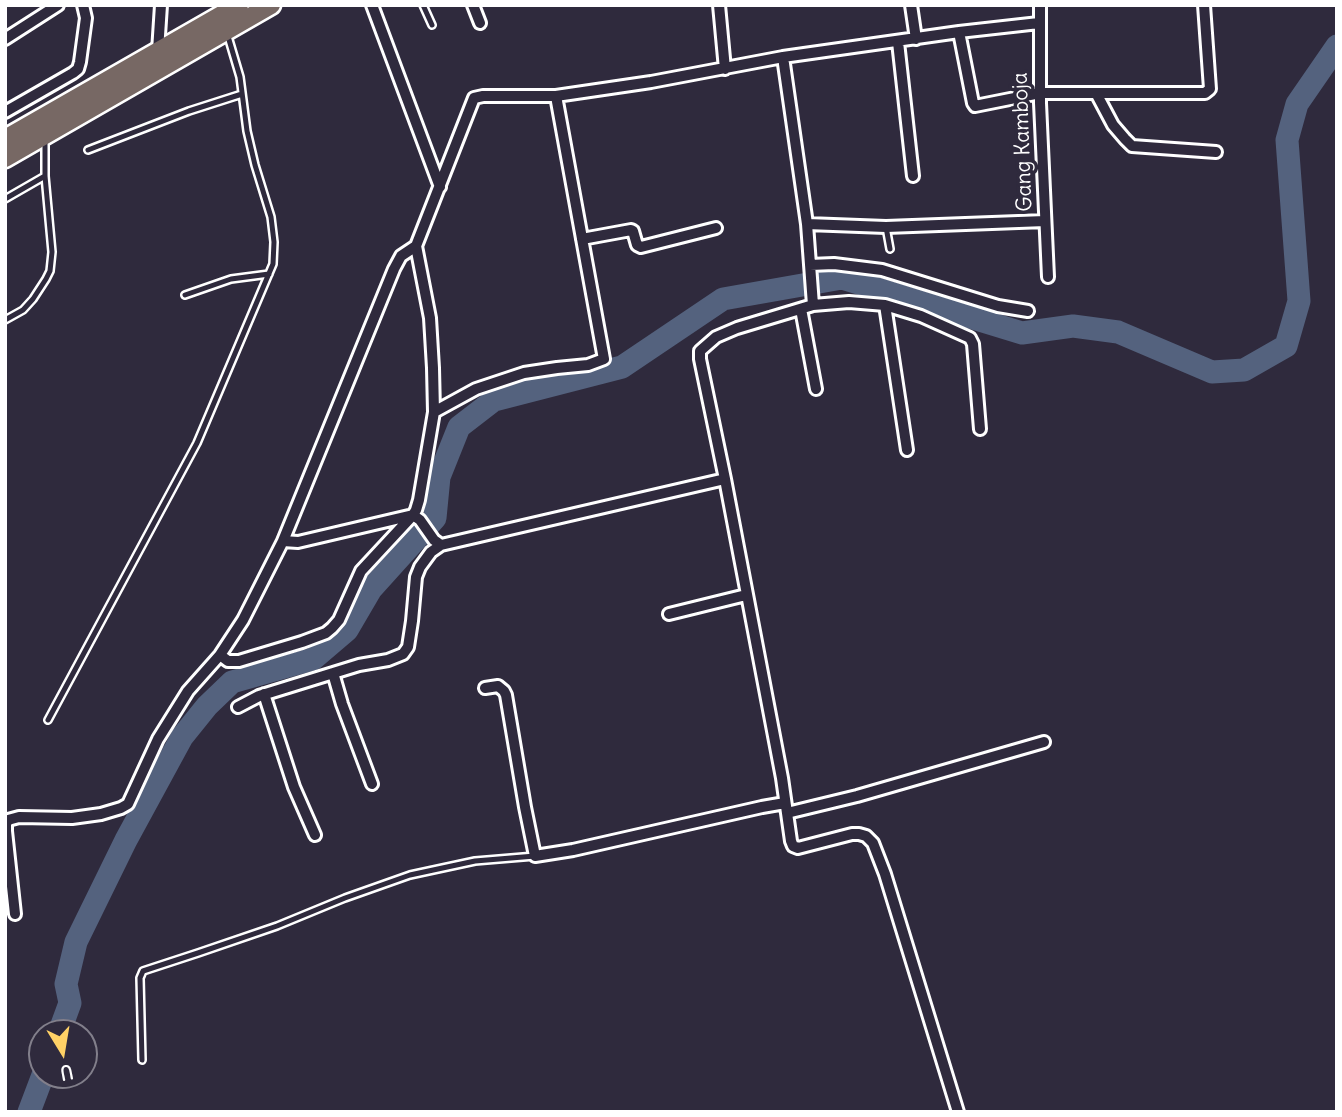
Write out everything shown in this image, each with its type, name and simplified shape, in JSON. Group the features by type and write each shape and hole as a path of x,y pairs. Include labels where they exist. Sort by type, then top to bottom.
{"highway":[{"path":"5,138 239,5"},
{"path":"5,158 271,5"}],"street":[{"path":"5,38 58,5"},
{"path":"5,112 78,69 86,18 83,5"},
{"path":"158,51 161,5"},
{"path":"372,5 440,187"},
{"path":"473,5 480,23"},
{"path":"719,5 725,69"},
{"path":"911,5 916,38"},
{"name":"Gang Kamboja","path":"1040,5 1040,93 1048,277"},
{"path":"959,32 974,105 978,106 1040,93 1209,92 1204,5"},
{"path":"15,914 6,831 8,820 19,817 72,818 101,814 128,804 158,739 188,691 220,655 243,620 283,541 394,269 401,257 416,246 474,98 556,96 783,57 1039,23"},
{"path":"898,42 914,176"},
{"path":"783,57 807,224 812,302"},
{"path":"1096,93 1113,125 1132,146 1216,152"},
{"path":"434,412 476,389 524,373 581,366 604,359 556,96"},
{"path":"807,224 886,227 1045,221"},
{"path":"582,239 631,230 638,247 641,247 716,228"},
{"path":"220,655 228,661 239,661 326,633 339,620 361,570 416,517 434,412 430,318 416,246"},
{"path":"810,269 834,264 882,270 998,306 1028,311"},
{"path":"958,1112 885,874 873,843 866,836 852,834 796,848 791,841 782,778 700,359 701,351 716,337 801,309 812,302 885,305 921,316 970,338 973,344 980,429"},
{"path":"885,305 906,450"},
{"path":"801,309 816,389"},
{"path":"239,708 264,694 359,665 388,660 406,652 416,577 419,567 438,543 725,479"},
{"path":"283,541 298,542 416,517"},
{"path":"416,517 438,543"},
{"path":"669,614 746,595"},
{"path":"333,673 372,784"},
{"path":"485,688 498,686 506,695 535,856 573,850 740,811 786,808 857,796 1044,742"},
{"path":"264,694 294,787 315,835"}],"lane":[{"path":"423,5 432,24"},
{"path":"48,720 197,443 274,264 271,217 255,165 247,131 240,77 226,30"},
{"path":"88,150 189,111 242,94"},
{"path":"5,320 23,310 50,271 52,252 44,136"},
{"path":"5,199 45,176"},
{"path":"886,227 890,249"},
{"path":"185,295 231,279 269,274"},
{"path":"142,1060 140,978 143,971 277,926 410,875 475,861 535,856"}],"waterway":[{"path":"64,1019 70,1003 66,984 76,942 126,840 182,737 207,706 232,682 313,659 347,630 371,589 435,518 439,477 459,427 494,400 622,367 723,299 842,278 1022,333 1073,326 1118,332 1212,372 1244,370 1286,346 1299,301 1287,140 1297,104 1337,46"},
{"path":"29,1112 38,1089"}]}
